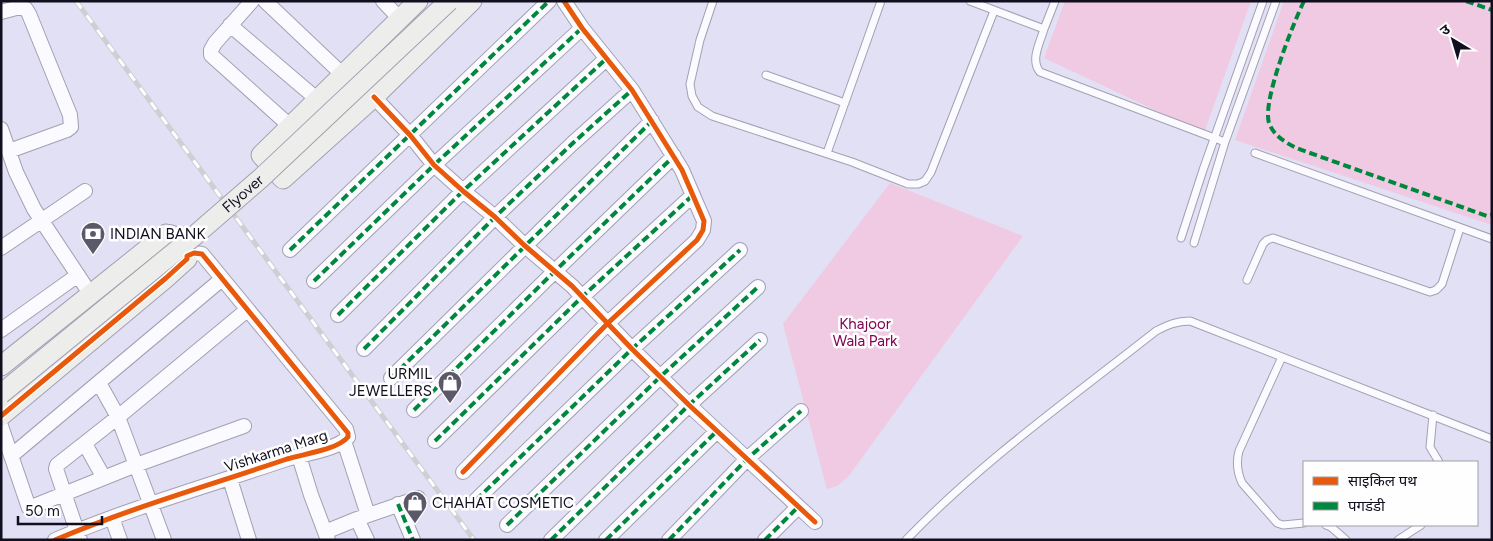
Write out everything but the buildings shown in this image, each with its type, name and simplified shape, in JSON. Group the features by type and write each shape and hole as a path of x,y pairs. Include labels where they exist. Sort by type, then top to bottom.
{"street":[{"path":"252,1 215,43 211,55 290,126"},
{"path":"265,1 343,75"},
{"path":"383,1 400,19"},
{"path":"418,1 261,155 282,180 374,97 472,1"},
{"name":"Flyover","path":"1,379 186,229 254,169 431,1"},
{"path":"437,1 315,125 453,1"},
{"name":"Flyover","path":"1,394 185,244 254,184 449,1"},
{"path":"290,250 549,1"},
{"path":"463,472 608,323 697,240 703,230 704,221 674,156 632,90 582,28 564,1"},
{"path":"1,12 20,7 26,9 70,115 71,122 71,127 67,130 9,151"},
{"path":"230,25 318,100"},
{"path":"314,281 434,165 582,28"},
{"path":"338,315 463,192 606,59"},
{"path":"364,349 494,217 632,90"},
{"path":"374,97 410,135 434,165 583,296 660,377 816,522"},
{"path":"391,378 652,121"},
{"path":"1,129 16,172 40,220 78,275 104,300"},
{"path":"414,410 674,156"},
{"path":"1,248 85,191"},
{"path":"435,441 583,296 693,195"},
{"path":"2,419 186,259 187,256 172,235 166,234 104,300 14,388 6,402 2,419 11,456 28,508 136,465 244,426"},
{"path":"476,500 632,348 740,250"},
{"name":"Vishkarma Marg","path":"55,540 78,535 112,518 150,505 340,444 348,437 346,430 202,254 187,256"},
{"path":"1,330 78,275"},
{"path":"11,456 222,279"},
{"path":"507,525 660,377 758,287"},
{"path":"1,366 104,300"},
{"path":"1,383 104,300"},
{"path":"78,535 56,467 59,463 85,444 247,310"},
{"path":"551,540 689,405 760,340"},
{"path":"99,383 118,417 164,540"},
{"path":"669,540 748,459 801,411"},
{"path":"606,540 717,431"},
{"path":"344,441 367,540"},
{"path":"85,444 104,478"},
{"path":"299,456 311,495 327,536 363,517 418,498"},
{"path":"230,479 250,540"},
{"path":"398,504 413,540"},
{"path":"765,540 798,507"},
{"path":"112,518 120,540"}],"lane":[{"path":"713,1 700,40 690,84 692,96 698,107 712,116 852,162 908,184 918,184 925,181 930,172 994,11"},
{"path":"826,153 881,1"},
{"path":"970,1 1044,29"},
{"path":"1055,1 1035,59 1035,67 1040,72 1225,142"},
{"path":"1181,238 1214,138 1263,1"},
{"path":"1194,243 1225,142 1276,1"},
{"path":"766,75 845,103"},
{"path":"1255,153 1492,239"},
{"path":"1247,280 1263,244 1273,238 1430,292 1436,290 1445,278 1460,228"},
{"path":"906,540 934,511 1024,434 1156,331 1170,323 1180,321 1190,321 1492,439"},
{"path":"1282,357 1239,450 1236,461 1242,483 1277,523 1283,525 1303,523"},
{"path":"1433,415 1430,447 1438,461"},
{"path":"1328,526 1346,540"},
{"path":"1398,540 1419,526"}],"green space":[{"path":"1065,1 1251,1 1204,133 1044,58"},
{"path":"1284,1 1492,1 1492,225 1235,140"},
{"name":"Khajoor Wala Park","path":"890,183 1023,236 848,477 837,486 827,489 783,324"}],"railway":[{"path":"76,1 474,540"}],"marked path":[{"path":"290,250 549,1"},
{"path":"1304,1 1280,62 1270,98 1269,123 1277,135 1296,148 1487,216 1492,215"},
{"path":"1466,1 1492,10"},
{"path":"314,281 434,165 582,28"},
{"path":"338,315 463,191 606,59"},
{"path":"364,349 495,217 632,90"},
{"path":"391,378 652,121"},
{"path":"414,410 674,156"},
{"path":"435,441 583,296 693,195"},
{"path":"476,500 632,349 740,250"},
{"path":"507,525 660,377 758,287"},
{"path":"551,540 689,405 760,340"},
{"path":"669,540 747,459 801,411"},
{"path":"606,540 717,431"},
{"path":"398,504 413,540"},
{"path":"765,540 798,507"}],"cycle path":[{"path":"463,472 608,323 697,240 703,230 704,221 682,170 632,90 582,28 564,1"},
{"path":"374,97 410,135 434,165 572,286 689,405 815,522"},
{"path":"1,416 166,278 187,259 187,256 194,253 202,254 348,433 348,437 343,441 328,448 287,459 170,497 55,540"}],"place":[{"name":"INDIAN BANK","path":"93,255"},
{"name":"URMIL JEWELLERS","path":"450,404"},
{"name":"CHAHAT COSMETIC","path":"415,524"}]}
